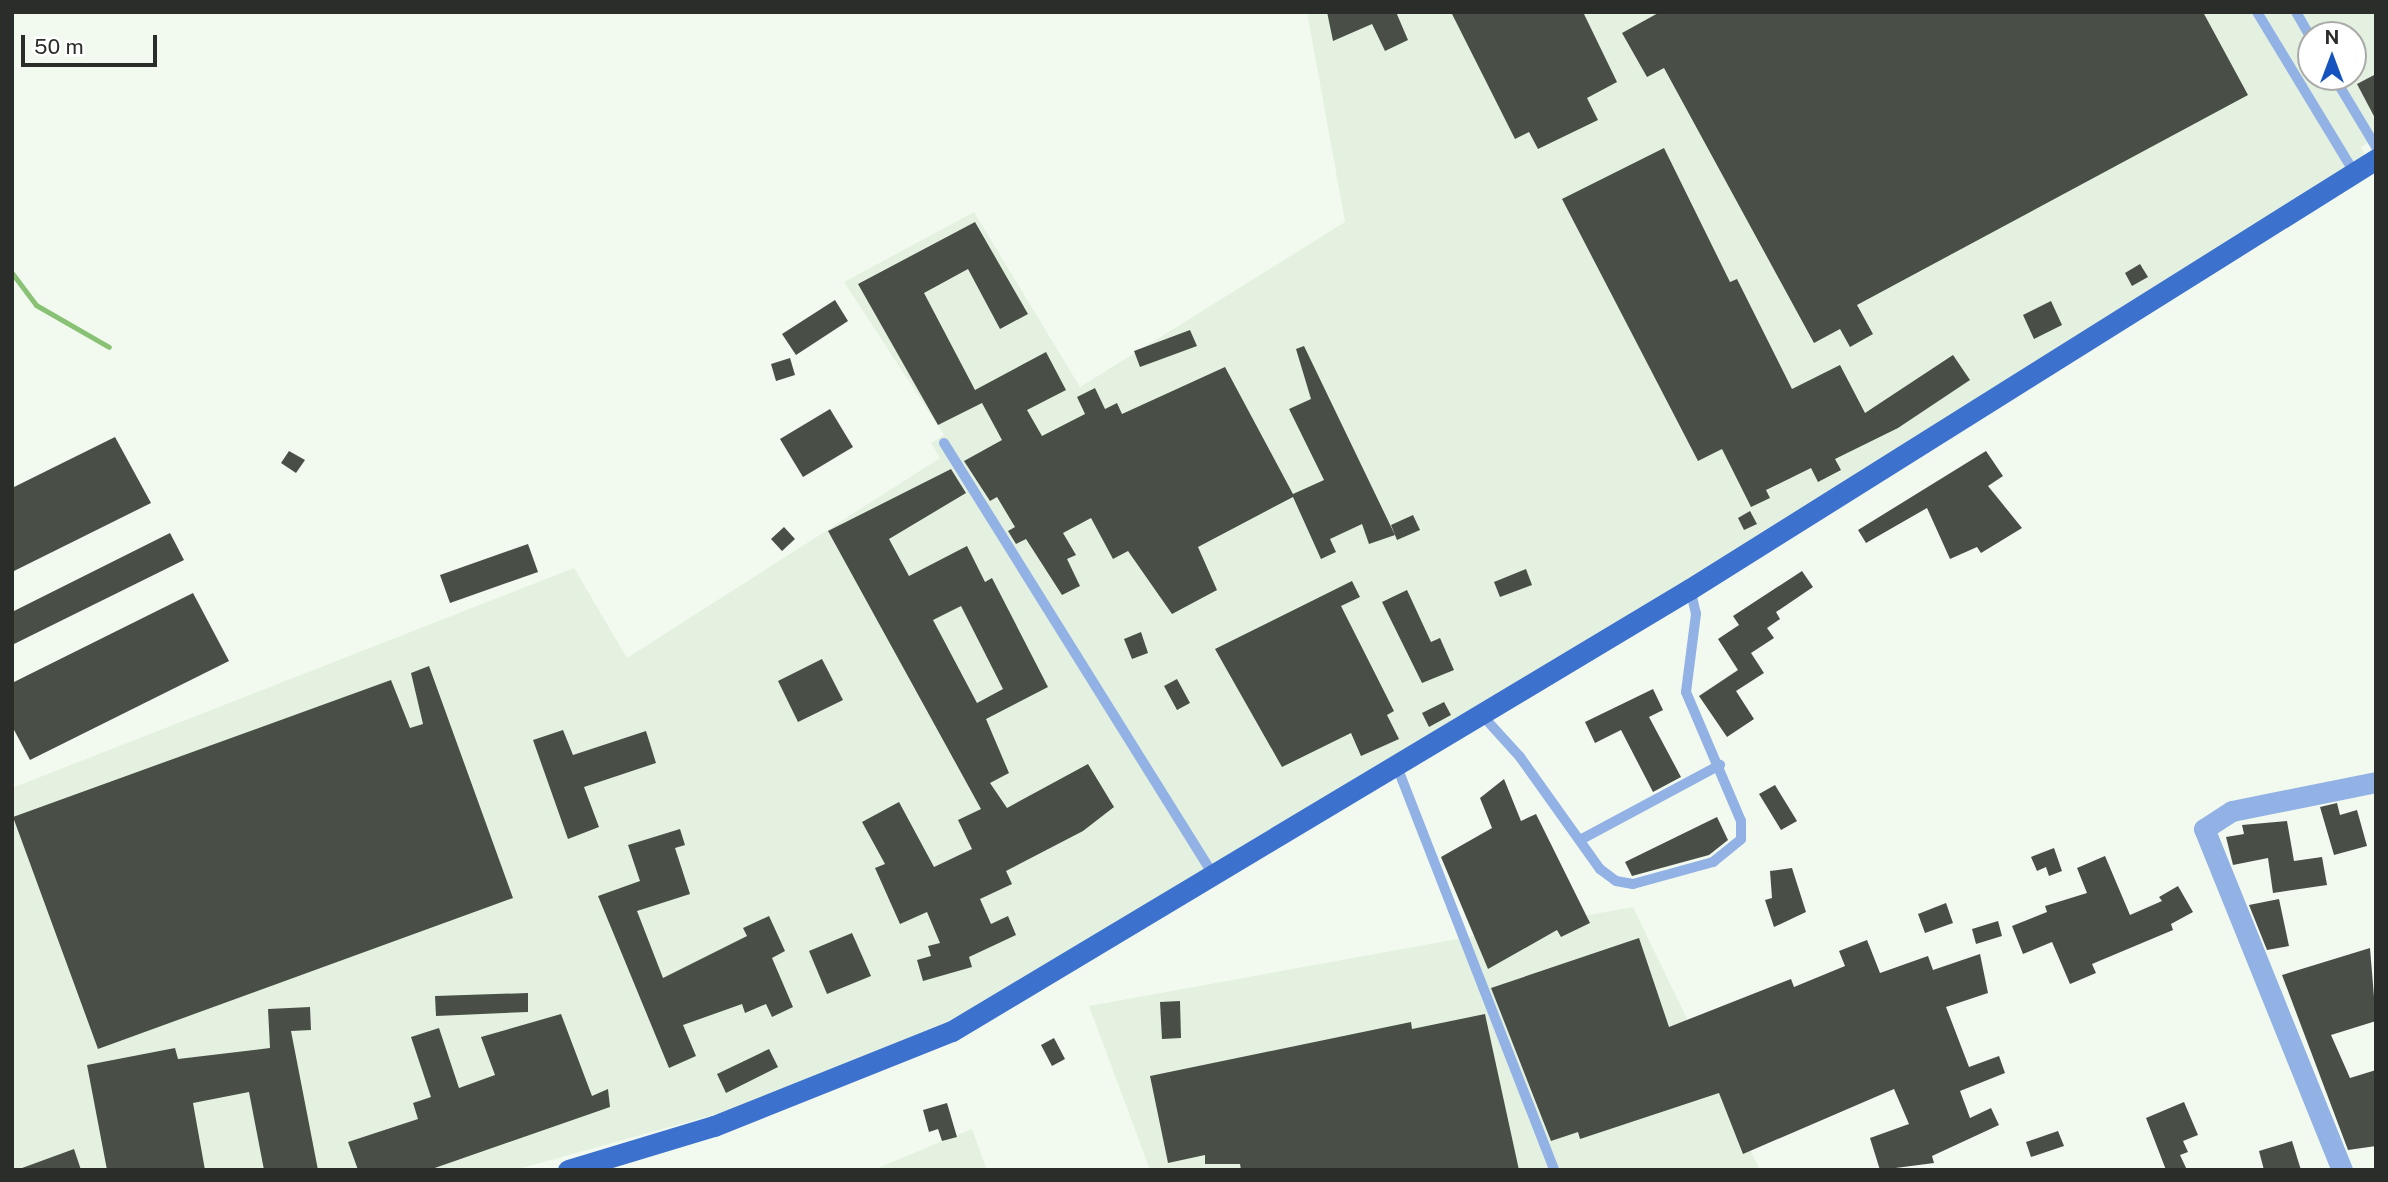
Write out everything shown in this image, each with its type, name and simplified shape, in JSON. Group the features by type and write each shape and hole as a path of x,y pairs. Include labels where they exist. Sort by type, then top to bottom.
{"main road":[{"path":"568,1170 714,1126 952,1031 1690,589 2376,159"}],"street":[{"path":"2343,1170 2204,829 2232,811 2376,782"}],"lane":[{"path":"2257,12 2354,172"},
{"path":"2342,91 2376,147"},
{"path":"944,443 1214,876"},
{"path":"1480,714 1616,881 1633,884 1713,862 1741,839 1720,765 1685,692 1696,614 1690,589"},
{"path":"1396,764 1554,1170"},
{"path":"1580,840 1720,765"}],"shaded area":[{"path":"1307,12 2376,12 2376,138 2361,147 2369,163 952,1031 785,1095 515,1170 12,1170 12,788 574,568 627,658 940,458 931,443 944,435 844,282 974,212 1080,387 1345,222"},
{"path":"1633,907 1760,1170 1150,1170 1089,1006"},
{"path":"972,1129 987,1170 873,1170"}],"building":[{"path":"1327,12 1396,12 1408,40 1385,51 1372,24 1333,41"},
{"path":"1451,12 1583,12 1617,82 1587,98 1598,120 1538,149 1529,132 1515,139"},
{"path":"1660,12 2203,12 2248,95 1857,305 1873,334 1850,347 1840,329 1814,343 1664,68 1647,77 1622,33"},
{"path":"2376,74 2376,120 2361,91 2367,91 2367,79"},
{"path":"1664,148 1730,282 1737,279 1792,389 1840,365 1865,413 1953,355 1970,380 1898,428 1835,459 1841,470 1818,482 1811,468 1766,490 1770,498 1751,507 1722,449 1698,461 1562,199"},
{"path":"975,222 1028,314 1000,329 968,269 924,293 975,390 1046,352 1066,390 1027,410 1042,436 1085,414 1077,397 1095,388 1105,409 1117,403 1122,414 1225,367 1293,494 1324,480 1289,409 1311,399 1296,349 1304,346 1395,535 1369,544 1362,524 1330,539 1336,552 1321,559 1293,497 1198,547 1217,590 1172,614 1128,551 1113,559 1091,518 1063,533 1076,555 1067,559 1080,586 1062,595 1026,539 1016,544 1008,531 1015,527 997,497 990,501 964,461 1002,440 982,403 938,425 858,284"},
{"path":"2140,264 2148,277 2132,286 2125,273"},
{"path":"835,300 848,321 796,355 782,334"},
{"path":"2051,301 2062,325 2034,339 2023,315"},
{"path":"1190,330 1197,346 1140,367 1134,351"},
{"path":"790,358 795,375 776,381 771,364"},
{"path":"830,409 853,447 803,477 780,439"},
{"path":"115,437 151,503 12,572 12,488"},
{"path":"289,451 305,460 296,473 281,463"},
{"path":"1986,451 2003,476 1988,486 2022,528 1981,553 1977,547 1950,559 1927,508 1866,543 1858,530"},
{"path":"951,469 966,493 889,539 909,576 967,546 985,582 992,578 1048,687 986,719 1009,773 990,783 1007,808 1088,764 1114,807 1083,831 1006,871 1012,884 980,899 991,924 1008,916 1016,935 969,957 972,967 923,981 917,960 931,956 928,946 940,943 927,912 900,924 875,868 885,864 862,822 899,802 934,867 972,849 958,820 981,809 828,531","holes":["961,606 1003,689 977,703 933,620"]},
{"path":"1750,511 1757,524 1744,530 1738,518"},
{"path":"1413,515 1420,530 1397,540 1391,525"},
{"path":"784,527 795,539 782,551 771,539"},
{"path":"170,533 184,560 12,645 12,612"},
{"path":"528,544 538,572 450,603 440,575"},
{"path":"1526,569 1532,585 1500,597 1494,582"},
{"path":"1802,571 1813,587 1776,612 1780,619 1767,628 1774,638 1751,653 1764,673 1736,691 1754,719 1727,737 1699,696 1738,670 1718,639 1739,625 1733,616"},
{"path":"1352,581 1360,597 1341,606 1394,711 1387,715 1399,739 1361,756 1351,733 1282,767 1215,649"},
{"path":"1407,590 1431,642 1440,638 1454,670 1422,683 1382,602"},
{"path":"193,593 229,661 30,760 12,726 12,683"},
{"path":"1141,632 1148,653 1132,659 1124,639"},
{"path":"822,659 843,700 798,722 778,681"},
{"path":"429,666 513,898 98,1049 13,817 391,680 410,728 423,724 411,673"},
{"path":"1177,679 1190,703 1177,710 1164,686"},
{"path":"1653,689 1663,710 1649,717 1681,777 1653,792 1621,730 1595,743 1585,722"},
{"path":"1444,702 1451,715 1429,727 1422,713"},
{"path":"563,730 573,755 646,731 656,763 584,787 599,827 568,839 533,740"},
{"path":"1504,779 1521,821 1536,814 1590,923 1561,937 1557,930 1488,969 1441,857 1492,828 1480,798"},
{"path":"1775,785 1797,821 1781,830 1759,794"},
{"path":"2337,803 2340,815 2357,810 2367,846 2334,855 2320,807"},
{"path":"1717,817 1728,840 1709,855 1632,876 1625,862"},
{"path":"2287,821 2294,861 2322,857 2327,885 2273,893 2268,858 2233,865 2226,837 2244,834 2242,825"},
{"path":"680,829 685,845 675,848 690,894 637,911 663,978 747,936 743,928 769,916 785,951 772,958 793,1007 772,1017 766,1004 745,1013 742,1004 683,1025 696,1056 669,1068 598,896 640,881 628,845"},
{"path":"2054,848 2062,871 2049,876 2046,867 2037,871 2031,857"},
{"path":"2105,856 2130,915 2162,901 2159,897 2178,886 2193,912 2171,924 2173,930 2092,964 2096,973 2070,984 2052,942 2023,954 2012,926 2047,912 2045,906 2087,893 2077,868"},
{"path":"1792,868 1806,912 1774,927 1765,900 1772,898 1770,871"},
{"path":"2279,899 2289,946 2267,950 2249,905"},
{"path":"1946,903 1953,923 1925,933 1918,914"},
{"path":"1998,921 2002,936 1976,944 1972,929"},
{"path":"852,933 871,976 827,994 809,951"},
{"path":"1639,938 1669,1027 1791,979 1794,987 1845,966 1839,951 1867,940 1880,973 1928,956 1933,970 1980,954 1988,993 1946,1007 1969,1067 1999,1056 2005,1073 1960,1091 1970,1118 1991,1108 1999,1125 1932,1156 1934,1163 1880,1170 1870,1138 1909,1124 1894,1089 1743,1154 1719,1093 1580,1139 1578,1132 1551,1141 1491,988"},
{"path":"2370,948 2376,1021 2331,1035 2350,1078 2376,1070 2376,1146 2348,1150 2282,975"},
{"path":"528,993 528,1012 436,1016 435,996"},
{"path":"1180,1001 1181,1038 1162,1039 1160,1002"},
{"path":"310,1007 311,1030 291,1031 318,1170 264,1170 249,1092 193,1103 205,1170 107,1170 87,1065 175,1048 178,1059 270,1048 268,1009"},
{"path":"561,1014 592,1096 608,1089 610,1107 429,1170 358,1170 348,1142 418,1119 413,1103 431,1097 411,1037 439,1028 459,1088 495,1075 481,1037"},
{"path":"1485,1014 1519,1170 1241,1170 1240,1164 1205,1164 1205,1155 1168,1163 1150,1076 1411,1022 1412,1029"},
{"path":"1054,1038 1065,1059 1052,1066 1041,1045"},
{"path":"769,1049 778,1067 726,1093 717,1074"},
{"path":"2184,1102 2198,1135 2183,1141 2188,1152 2180,1155 2187,1170 2166,1170 2146,1118"},
{"path":"947,1103 957,1137 942,1141 938,1129 929,1132 923,1110"},
{"path":"2058,1131 2064,1146 2031,1157 2026,1142"},
{"path":"2292,1141 2301,1170 2264,1170 2259,1151"},
{"path":"74,1149 81,1170 22,1168"}],"waterway":[{"path":"12,273 36,305 109,347"}]}
